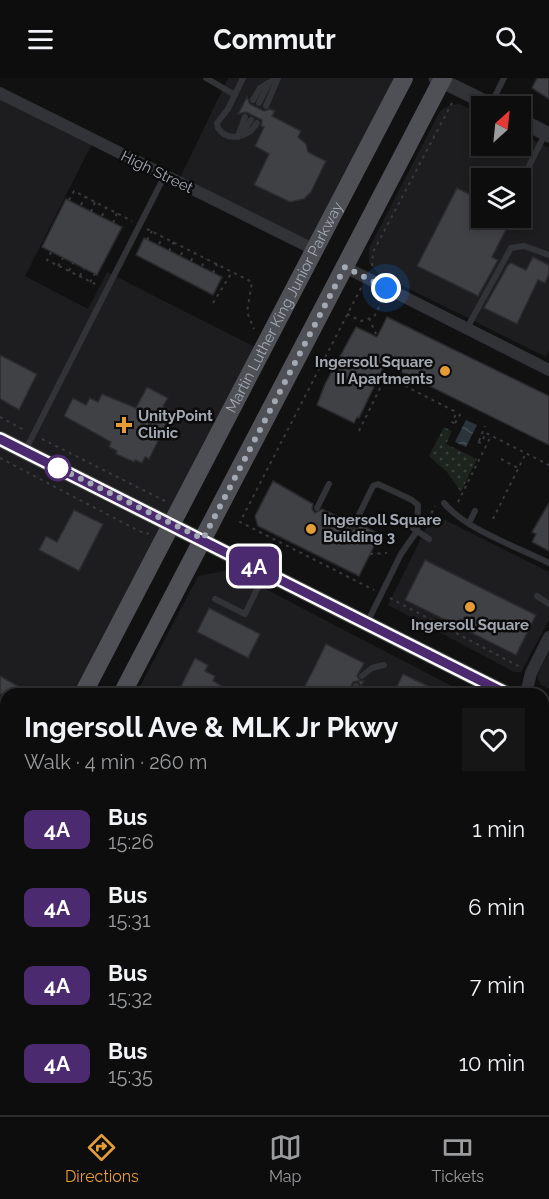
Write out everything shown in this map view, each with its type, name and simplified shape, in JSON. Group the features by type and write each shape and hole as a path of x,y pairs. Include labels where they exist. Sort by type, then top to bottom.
{"main road":[{"name":"Martin Luther King Junior Parkway","path":"86,688 404,78"},
{"path":"125,688 345,267 440,79"},
{"path":"0,439 203,539 495,688"}],"street":[{"path":"440,79 473,96"},
{"name":"High Street","path":"0,93 315,250"},
{"path":"531,126 547,134"},
{"path":"345,267 549,370"},
{"path":"527,688 531,673 549,637"}],"lane":[{"path":"206,78 235,95"},
{"path":"238,137 251,120 248,134 238,137 221,132 217,123 243,78"},
{"path":"496,96 504,78"},
{"path":"274,80 260,103 274,80"},
{"path":"529,166 547,134"},
{"path":"25,451 165,175"},
{"path":"467,328 511,248 524,246 549,255"},
{"path":"317,508 329,484"},
{"path":"354,525 373,486 378,484 412,500 419,512 419,533 401,554 366,623"},
{"path":"443,502 453,513 469,523 549,563"},
{"path":"469,523 475,511"},
{"path":"402,520 429,539"},
{"path":"215,599 245,614 266,572"},
{"path":"537,596 549,604"},
{"path":"362,676 372,668 384,665"}],"path":[{"path":"240,522 366,278 374,261 373,252 451,104"},
{"path":"69,200 74,191 252,282 247,312 254,329"},
{"path":"81,205 85,197"},
{"path":"91,212 95,202"},
{"path":"102,216 106,208"},
{"path":"112,223 117,213"},
{"path":"147,240 152,231"},
{"path":"159,244 163,237"},
{"path":"169,250 174,242"},
{"path":"181,255 184,248"},
{"path":"51,252 47,260 107,290"},
{"path":"191,261 195,253"},
{"path":"58,266 63,258"},
{"path":"202,266 206,259"},
{"path":"69,271 73,263"},
{"path":"213,273 217,264"},
{"path":"80,276 84,268"},
{"path":"213,303 232,272"},
{"path":"90,282 94,274"},
{"path":"348,314 361,321 374,317 383,298"},
{"path":"369,318 376,334"},
{"path":"359,430 386,376 386,366"},
{"path":"386,376 454,411 456,414 452,422 454,424 461,413"},
{"path":"0,417 162,500"},
{"path":"485,426 478,442 481,443 486,433 549,465"},
{"path":"458,502 491,436"},
{"path":"493,519 526,453"},
{"path":"0,458 146,534"},
{"path":"501,459 518,468"},
{"path":"419,533 435,506 443,502"},
{"path":"370,554 387,553"}],"shaded area":[{"path":"228,78 404,78 315,250 178,182"},
{"path":"0,93 94,140 25,276 88,309 107,272 263,351 86,688 0,688"},
{"path":"459,104 471,109 471,156 531,156 531,139 549,148 549,351 546,357 379,274 369,263 369,248 440,111 450,105"},
{"path":"433,514 549,572 549,620 521,672 514,672 388,605"},
{"path":"229,570 455,688 139,688 198,576"},
{"path":"549,651 549,688 540,684 537,676"}],"green space":[{"path":"444,427 452,431 446,444 477,459 461,492 447,472 429,456"}],"water":[{"path":"466,420 477,425 466,447 455,442"}],"building":[{"path":"537,78 549,78 549,99 532,88"},
{"path":"247,97 250,104 264,111 270,109 275,111 272,116 301,131 298,137 306,144 308,152 326,161 311,192 304,199 290,202 254,185 269,154 255,146 264,127 261,126 262,120 246,112 238,114"},
{"path":"457,188 471,195 471,228 507,228 492,257 498,260 478,296 417,266"},
{"path":"66,199 122,227 97,275 42,247"},
{"path":"144,238 222,277 213,295 136,255"},
{"path":"533,257 549,265 549,274 545,283 538,280 517,324 484,308 508,265 511,263 526,270"},
{"name":"Ingersoll Square II Apartments","path":"387,317 549,396 549,445 385,364 359,418 357,417 354,423 317,405 325,384 356,327 377,337"},
{"path":"0,355 37,374 19,410 0,399"},
{"name":"UnityPoint Clinic","path":"147,387 168,398 163,406 168,409 162,421 167,423 149,459 145,457 142,463 116,454 117,451 109,447 111,442 64,416 73,398 86,405 90,398 98,402 102,394 136,408"},
{"name":"Ingersoll Square Building 3","path":"273,481 313,504 312,509 315,513 322,509 350,522 352,530 361,525 380,534 359,576 258,526 255,516"},
{"path":"549,503 549,551 532,542 536,534 532,532"},
{"path":"74,510 103,524 79,571 39,550 46,536 57,542"},
{"name":"Ingersoll Square","path":"425,560 536,615 516,655 405,600"},
{"path":"209,608 260,634 248,658 197,632"},
{"path":"326,644 364,663 357,676 360,681 364,681 361,686 358,681 353,682 350,688 304,688"},
{"path":"195,658 208,665 205,671 215,676 213,681 222,686 221,688 180,688"},
{"path":"403,674 432,688 396,688"},
{"path":"0,676 18,686 17,688 0,688"}],"bus line":[{"name":"4A","path":"0,439 203,539 495,688"}],"place":[{"name":"Ingersoll Square II Apartments","path":"445,371"},
{"name":"UnityPoint Clinic","path":"124,425"},
{"name":"Ingersoll Square Building 3","path":"311,529"},
{"name":"Ingersoll Square","path":"470,607"}],"route":[{"path":"58,468 55,466 203,539 345,267 386,288"}]}
